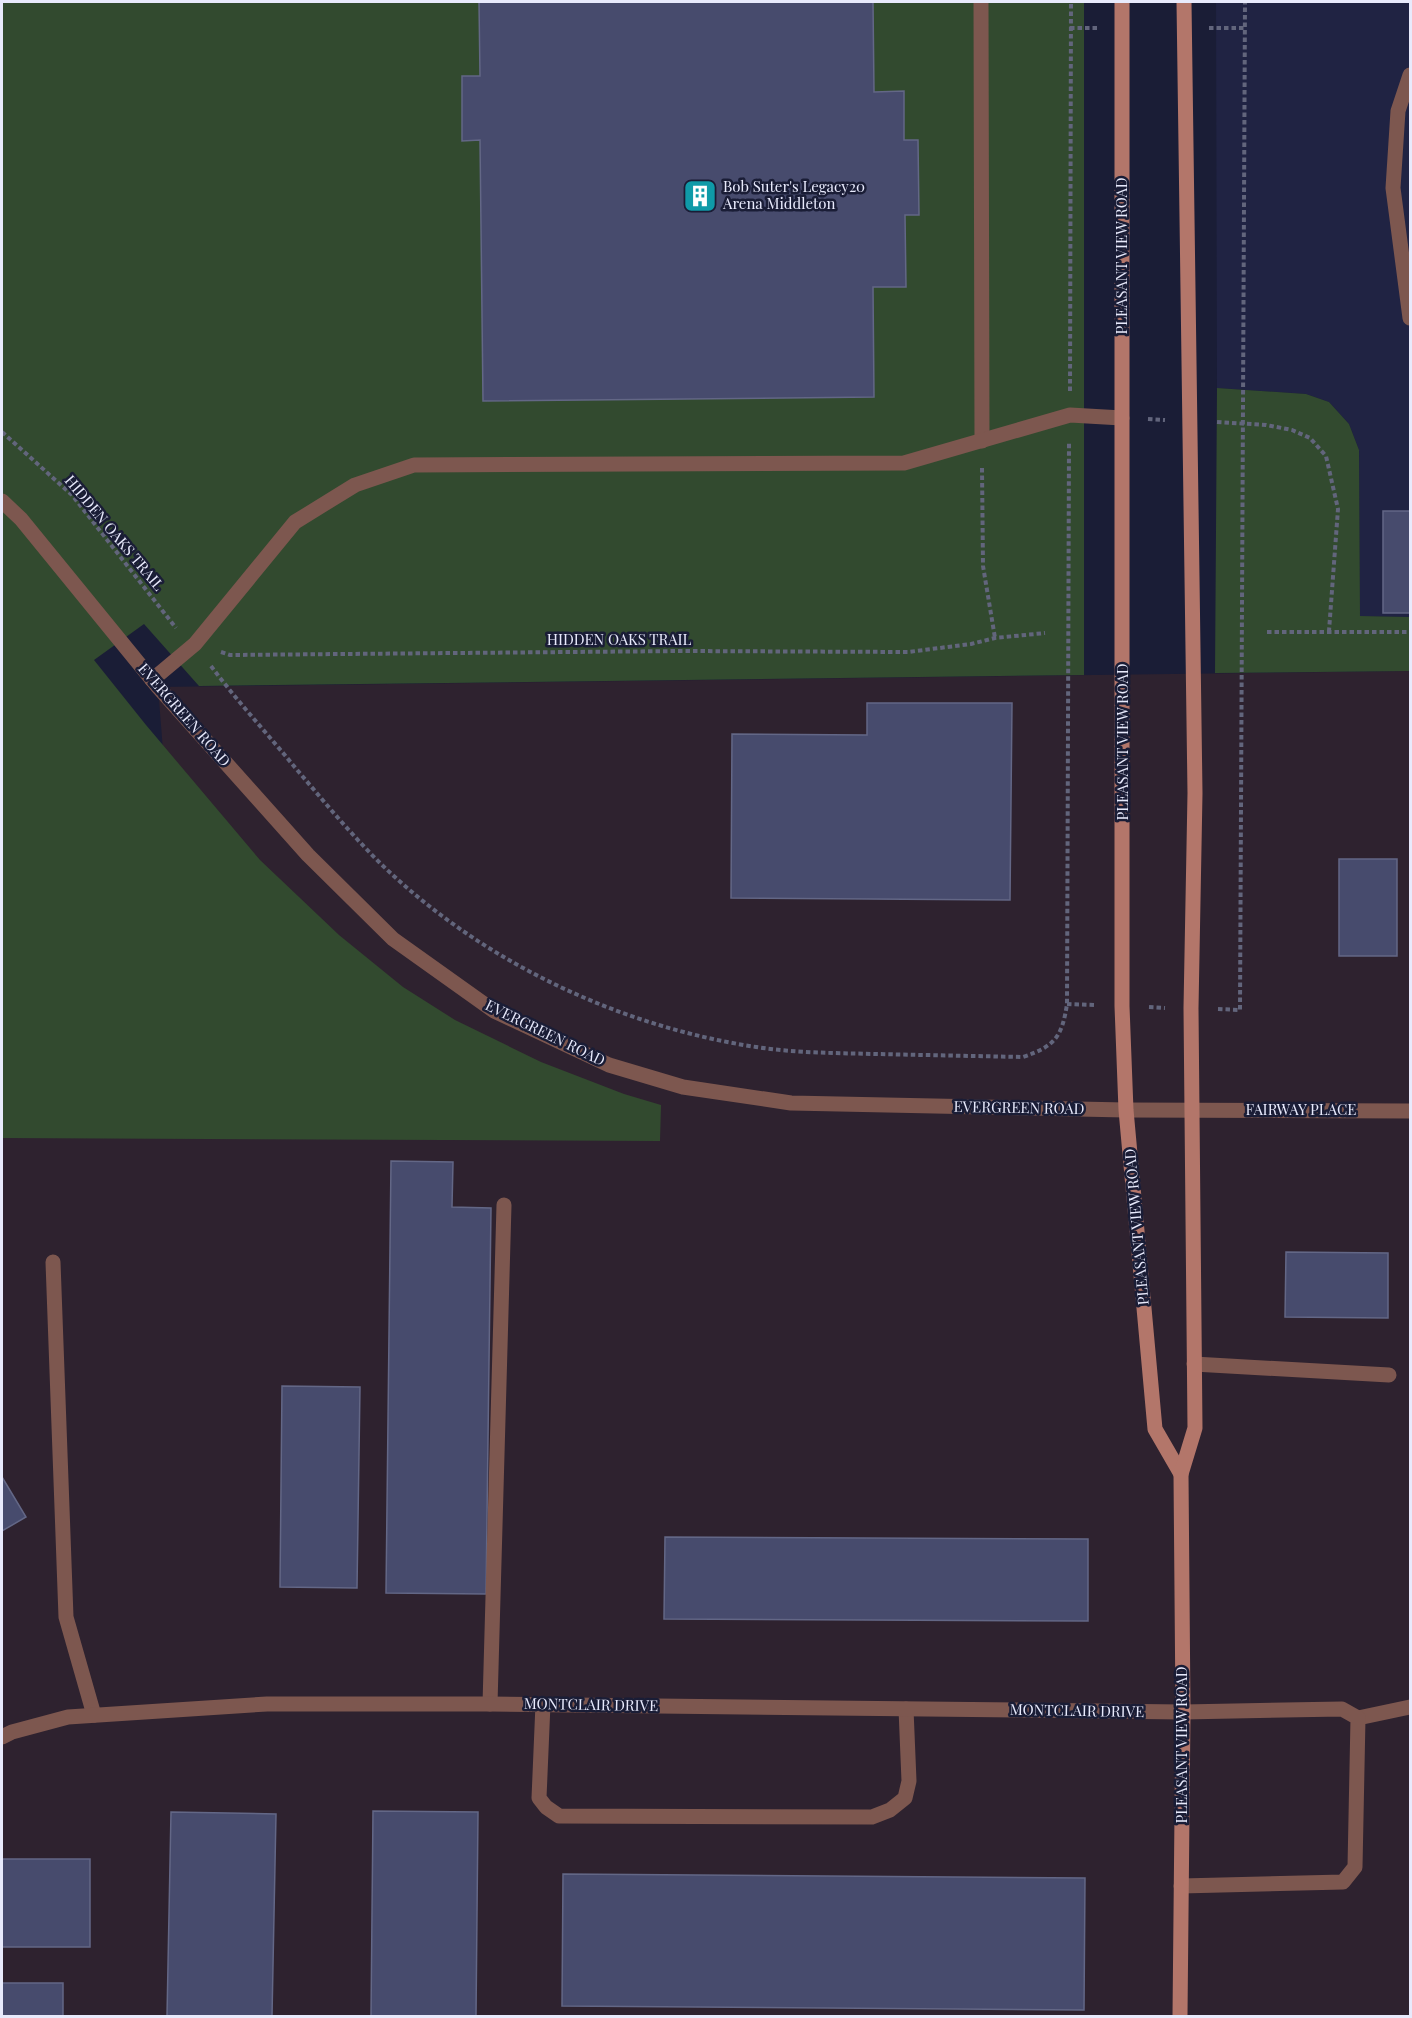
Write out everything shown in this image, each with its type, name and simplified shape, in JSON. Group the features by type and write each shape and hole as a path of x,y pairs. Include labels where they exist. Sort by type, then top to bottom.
{"street":[{"path":"981,2 982,441"},
{"name":"PLEASANT VIEW ROAD","path":"1122,2 1122,1006 1126,1110 1155,1429 1181,1474"},
{"name":"PLEASANT VIEW ROAD","path":"1180,2016 1183,1712 1181,1474 1195,1428 1191,1008 1195,793 1184,2"},
{"path":"1410,75 1398,111 1393,188 1410,318"},
{"path":"152,680 195,644 295,522 355,485 414,465 904,463 1070,415 1122,418"},
{"name":"EVERGREEN ROAD","path":"2,501 21,519 152,680 308,855 393,939 494,1011 609,1065 683,1087 791,1103 1192,1110"},
{"name":"FAIRWAY PLACE","path":"1192,1110 1410,1111"},
{"path":"490,1704 504,1205"},
{"path":"53,1262 66,1617 93,1715"},
{"path":"1194,1365 1389,1375"},
{"name":"MONTCLAIR DRIVE","path":"2,1737 12,1732 68,1717 267,1704 543,1704 1183,1712 1342,1709 1358,1718"},
{"path":"543,1704 539,1798 546,1807 560,1816 872,1817 890,1809 905,1798 909,1781 906,1709"},
{"path":"1181,1886 1343,1882 1355,1867 1358,1718 1410,1707"}],"path":[{"path":"195,644 238,702 328,807 380,863 417,895 489,947 529,971 579,995 633,1016 696,1035 756,1047 811,1052 1023,1057 1041,1051 1056,1040 1064,1025 1067,1004 1071,2"},
{"path":"1067,1004 1240,1010 1245,2"},
{"path":"1122,418 1266,424 1292,430 1310,438 1326,456 1338,509 1329,631"},
{"name":"HIDDEN OAKS TRAIL","path":"2,432 72,495 177,630"},
{"path":"982,441 983,566 995,638"},
{"path":"1267,632 1410,632"},
{"name":"HIDDEN OAKS TRAIL","path":"195,644 230,655 682,651 908,652 971,644 995,638 1045,633"}],"shaded area":[{"path":"1216,2 1410,2 1410,617 1360,616 1359,450 1349,424 1329,402 1306,394 1217,388"},
{"path":"1410,671 1410,2016 2,2016 2,996 182,992 158,687"}],"green space":[{"path":"2,2 1084,2 1084,675 199,686 144,624 94,660 260,860 339,935 403,987 455,1020 541,1062 624,1094 661,1105 660,1141 2,1138"},
{"path":"1217,388 1306,394 1329,402 1349,424 1359,450 1360,616 1410,617 1410,671 1215,673"}],"building":[{"name":"Bob Suter's Legacy20 Arena Middleton","path":"479,2 873,2 874,92 904,91 904,140 918,140 919,215 905,215 906,287 873,287 874,397 483,401 480,140 462,141 462,76 480,76"},
{"path":"1383,511 1410,511 1410,613 1383,613"},
{"path":"867,703 1012,703 1010,900 731,898 732,734 867,735"},
{"path":"1339,859 1397,859 1397,956 1339,956"},
{"path":"391,1161 453,1162 452,1207 491,1208 486,1594 386,1593"},
{"path":"1286,1252 1388,1253 1388,1318 1285,1317"},
{"path":"282,1386 360,1387 357,1588 280,1587"},
{"path":"2,1477 26,1517 2,1531"},
{"path":"665,1537 1088,1539 1088,1621 664,1619"},
{"path":"373,1811 478,1812 476,2016 371,2016"},
{"path":"171,1812 276,1814 272,2016 167,2016"},
{"path":"2,1859 90,1859 90,1947 2,1947"},
{"path":"563,1874 1085,1878 1084,2010 562,2006"},
{"path":"2,1983 63,1983 63,2016 2,2016"}],"place":[{"name":"Bob Suter's Legacy20 Arena Middleton","path":"700,196"}]}
